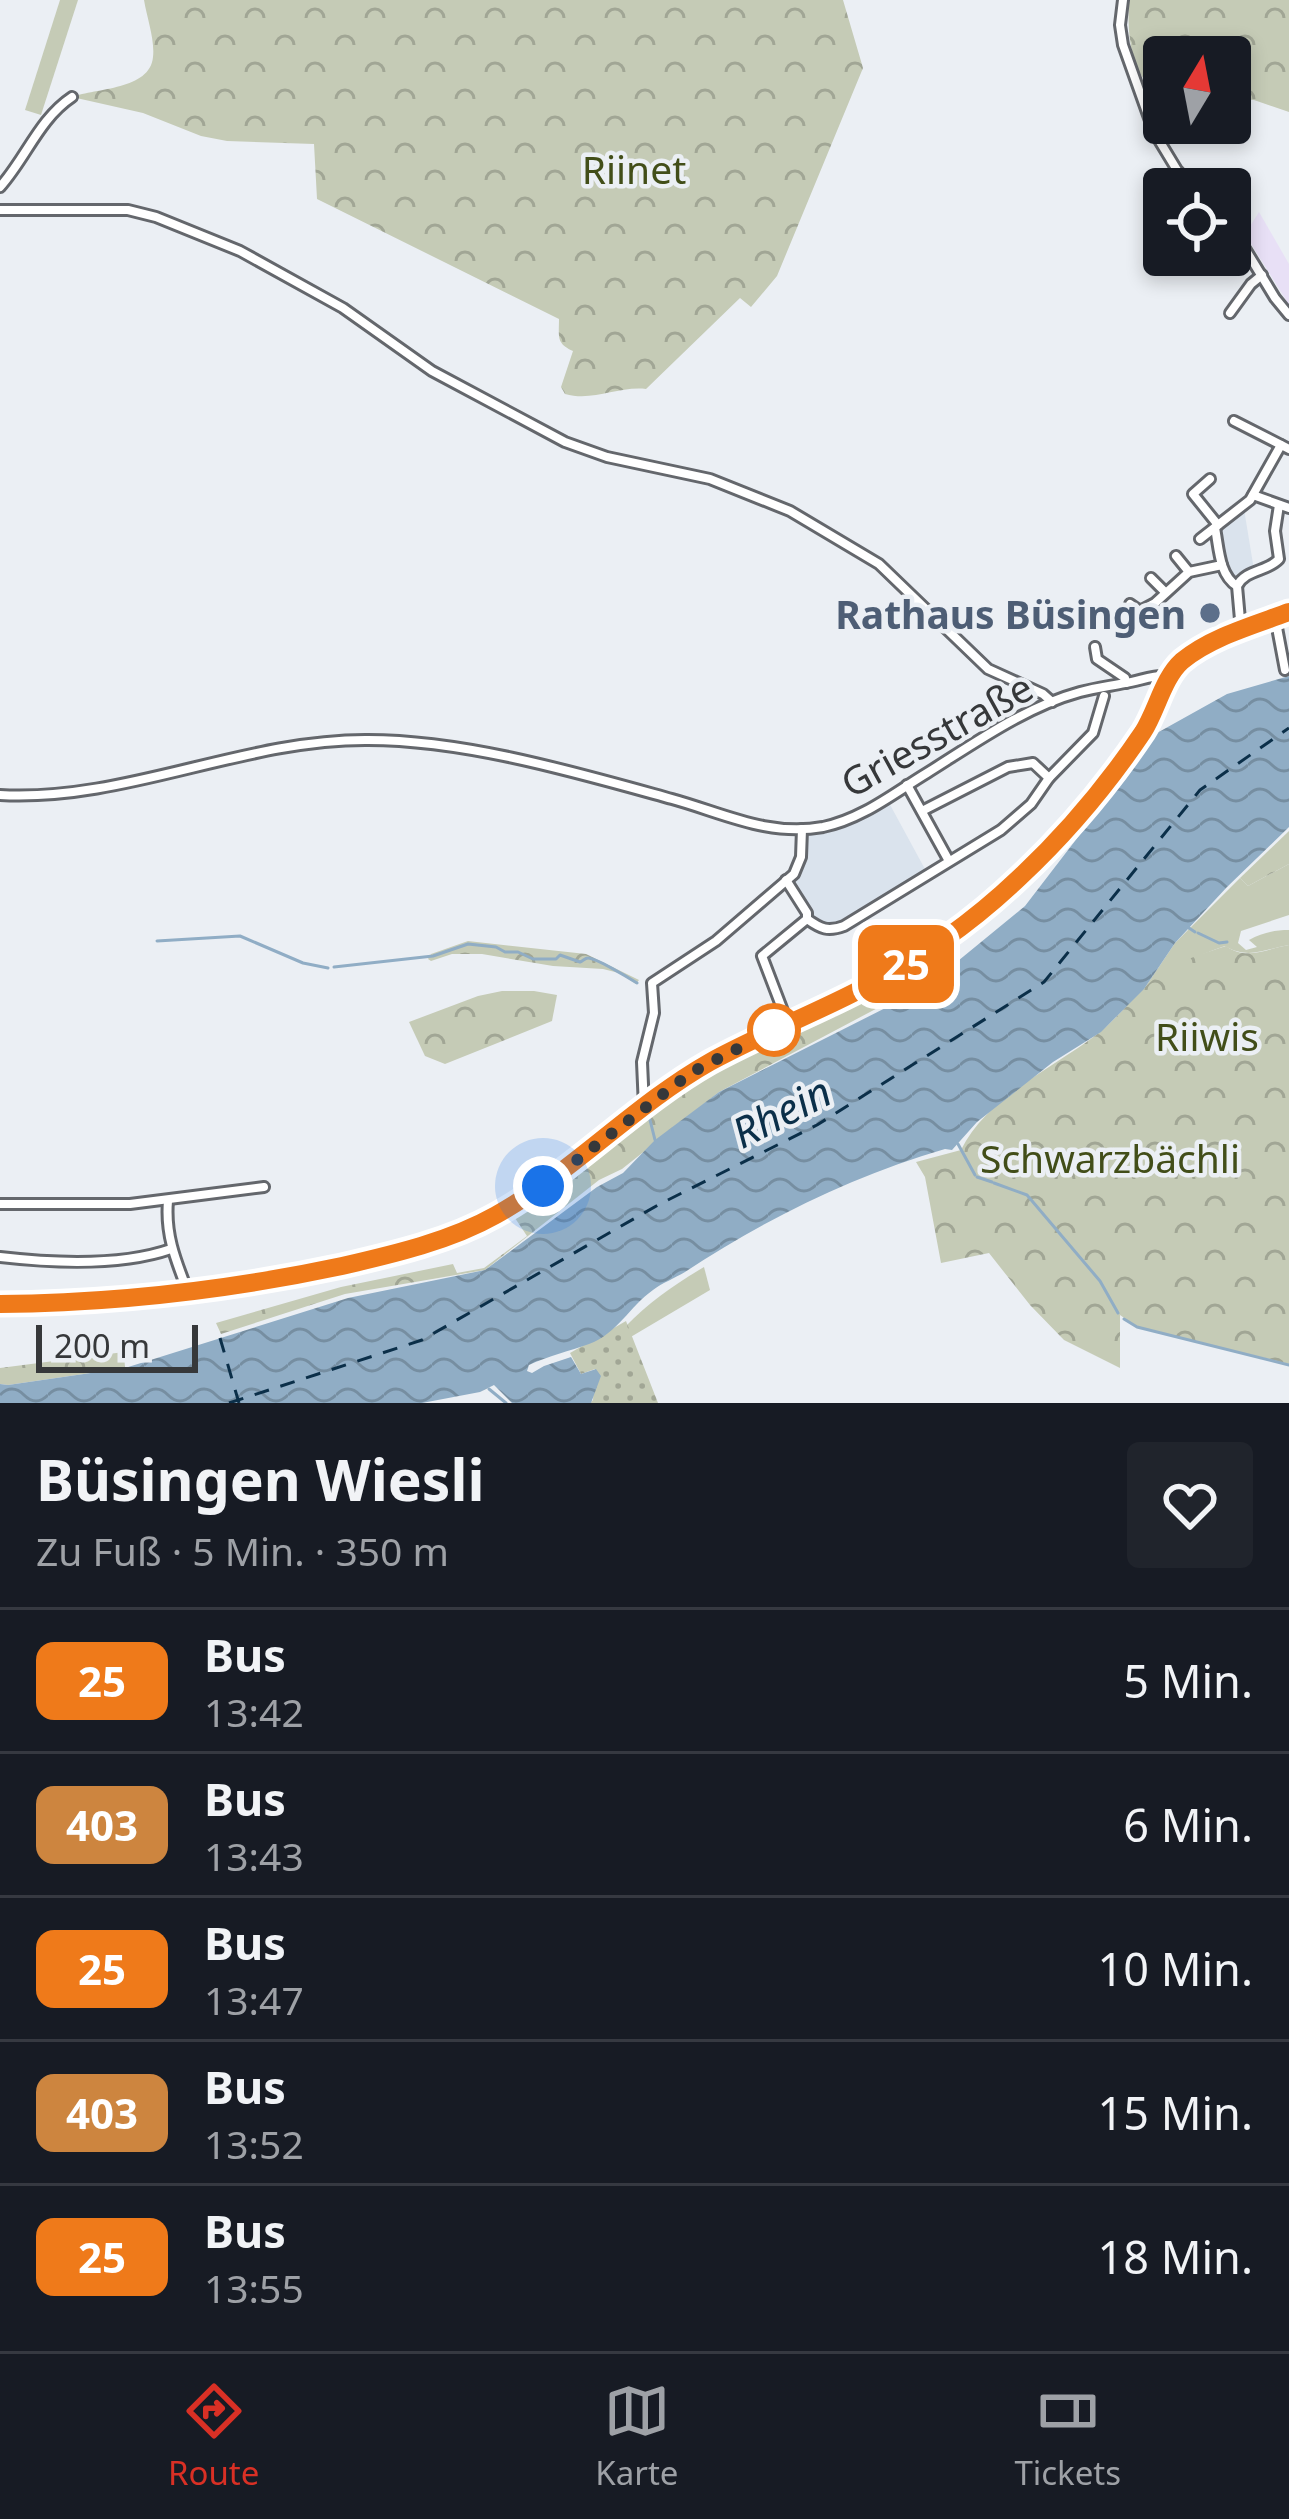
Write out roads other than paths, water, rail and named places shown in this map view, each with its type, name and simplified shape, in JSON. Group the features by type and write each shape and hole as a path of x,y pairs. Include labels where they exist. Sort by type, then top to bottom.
{"main road":[{"path":"0,1304 188,1293 357,1262 425,1244 492,1217 543,1186 692,1072 868,986 962,927 1063,833 1125,758 1177,666 1240,631 1289,612"}],"street":[{"path":"1123,0 1123,45 1154,132 1176,168"},
{"path":"0,187 50,114 72,97"},
{"path":"0,210 128,210 240,251 343,308 432,371 540,430 608,457 689,472 790,511 879,565 988,669 1052,702"},
{"path":"1251,256 1289,315"},
{"path":"1230,314 1262,275"},
{"path":"1200,539 1253,495 1285,447 1234,421"},
{"path":"1210,479 1192,494 1217,526 1222,565 1237,586"},
{"path":"1240,631 1237,586 1242,578 1284,555 1275,531 1284,507 1253,495"},
{"path":"1176,556 1190,572"},
{"path":"1130,604 1140,611 1190,572 1222,565"},
{"path":"1151,578 1165,592"},
{"path":"1275,617 1285,670"},
{"path":"1095,646 1097,659 1126,683"},
{"name":"Griesstraße","path":"802,829 856,816 1052,702 1079,692 1170,676"},
{"path":"807,919 832,931 1001,830 1030,805 1093,733 1104,696"},
{"path":"0,795 86,792 229,759 369,740 519,759 673,799 737,821 779,830 802,829 799,866 786,880 709,947 652,983 654,1013 642,1062 644,1107"},
{"path":"922,811 1008,767 1033,764 1049,778"},
{"path":"908,785 949,861"},
{"path":"786,880 807,919"},
{"path":"788,1024 762,956 807,919"},
{"path":"0,1204 130,1204 264,1187"},
{"path":"168,1201 171,1249 188,1293"},
{"path":"0,1258 118,1259 171,1249"}],"water":[{"name":"Rhein","path":"1289,676 1289,827 1175,943 1144,989 1101,1032 1053,1062 977,1122 952,1150 877,1172 778,1217 657,1287 599,1339 529,1365 527,1371 532,1373 571,1357 581,1374 596,1369 601,1376 591,1403 512,1403 494,1385 422,1403 0,1403 0,1384 125,1368 348,1298 485,1270 623,1173 655,1140 719,1092 925,988 1025,906 1157,733 1227,694"}],"waterway":[{"path":"1189,928 1195,932"},
{"path":"1198,933 1227,942"},
{"path":"157,941 240,936 303,963 328,968"},
{"path":"334,967 433,956 468,944 533,959 560,955 580,962 592,959 637,983"},
{"path":"647,1058 648,1097"},
{"path":"649,1116 655,1140"},
{"path":"958,1144 975,1175"},
{"path":"977,1177 992,1182"},
{"path":"994,1183 1027,1195 1100,1281 1118,1313"},
{"path":"1124,1319 1137,1327 1289,1365"},
{"path":"489,1389 506,1403"}],"place":[{"name":"Rathaus Büsingen","path":"1210,613"}],"park label":[{"name":"Riinet","path":"634,168"},
{"name":"Riiwis","path":"1207,1035"},
{"name":"Schwarzbächli","path":"1110,1157"}]}
